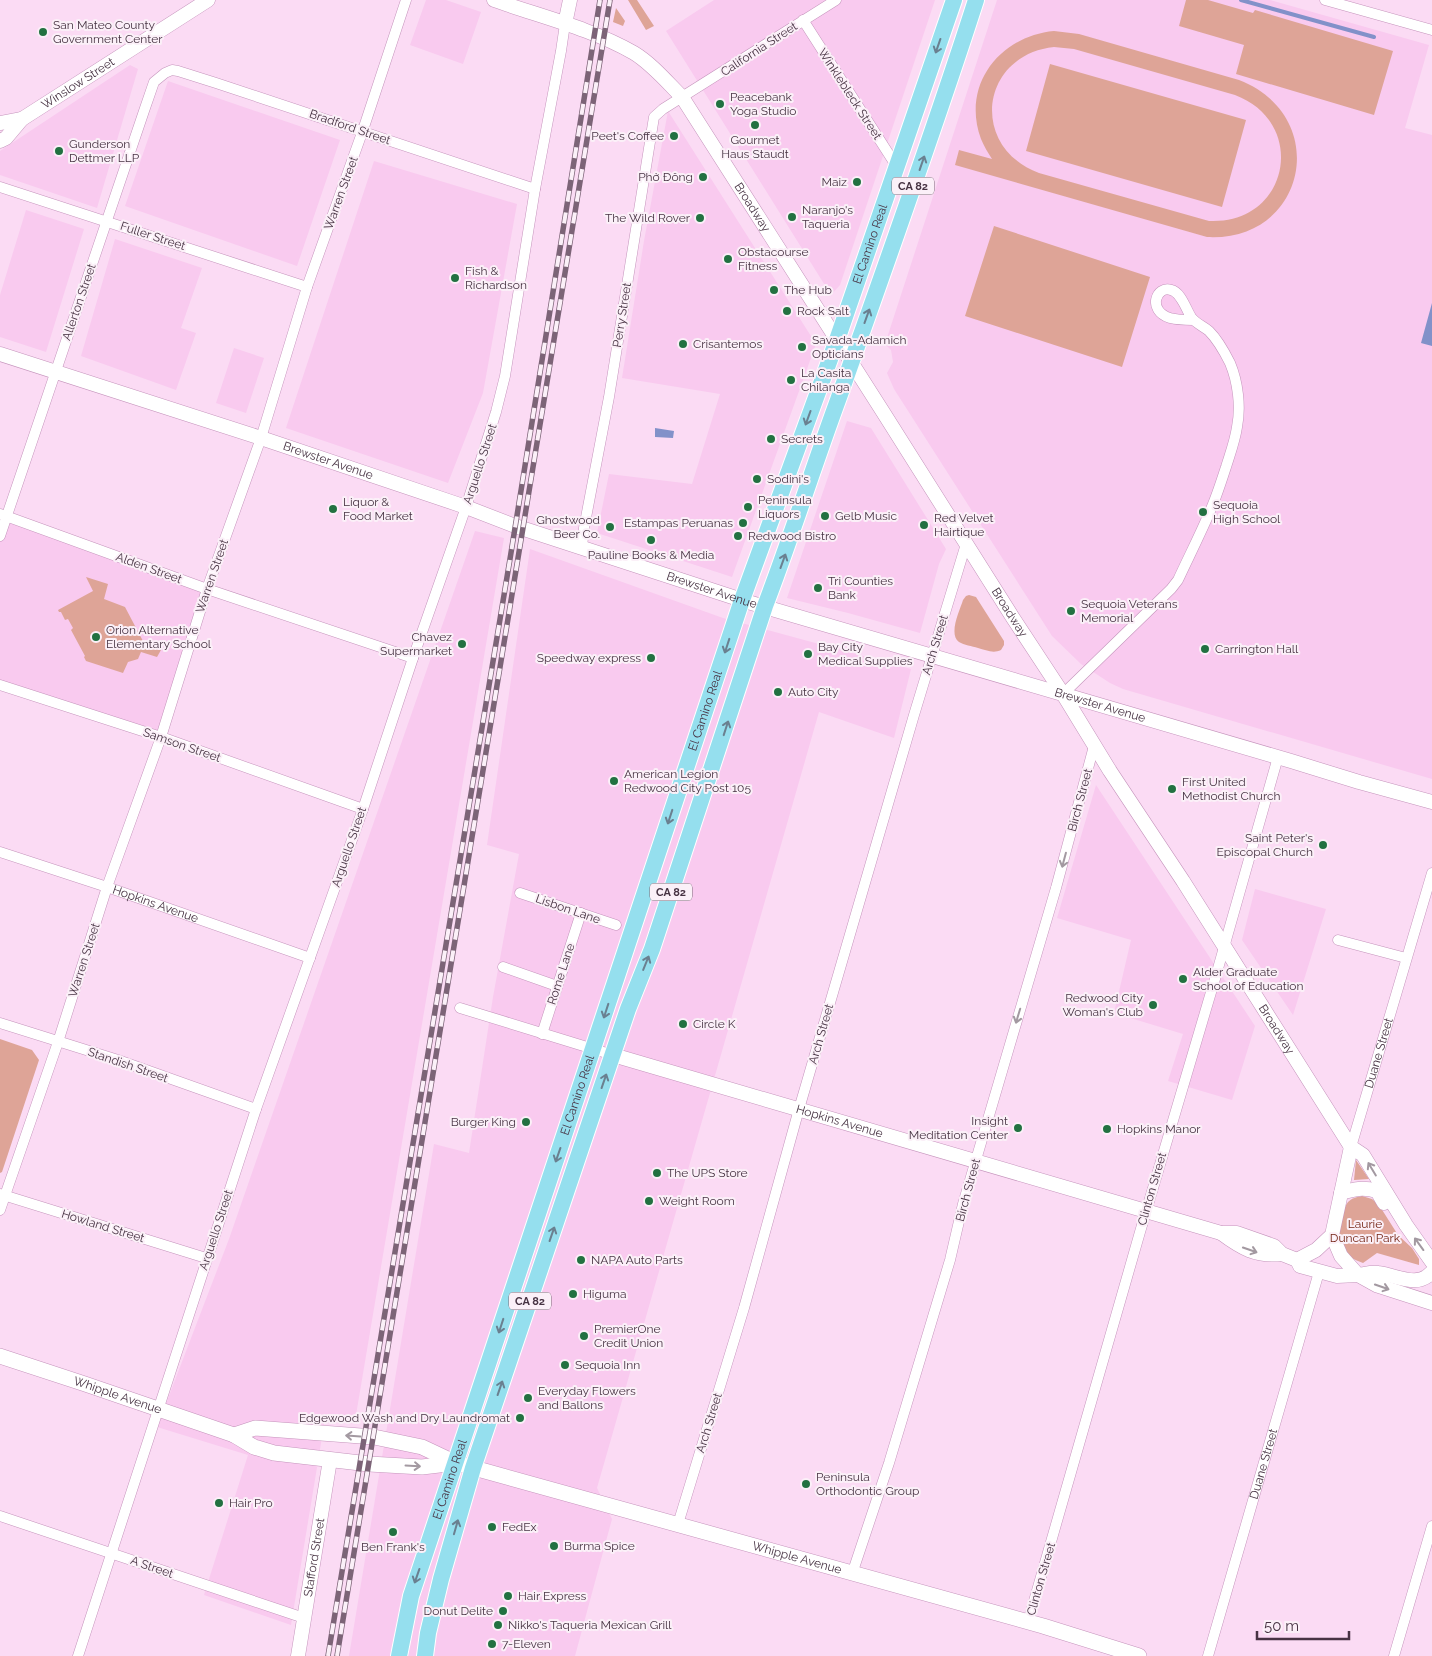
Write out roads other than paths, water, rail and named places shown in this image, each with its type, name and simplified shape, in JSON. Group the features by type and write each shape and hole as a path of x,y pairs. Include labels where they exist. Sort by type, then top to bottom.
{"main road":[{"name":"El Camino Real","path":"399,1656 411,1596 742,600 837,340 954,0"},
{"name":"El Camino Real","path":"425,1656 428,1633 440,1584 473,1468 628,1009 652,949 766,606 918,174 976,0"},
{"name":"Whipple Avenue","path":"0,1356 234,1435 254,1446 274,1453 330,1460 422,1467 456,1463"},
{"name":"Whipple Avenue","path":"234,1435 255,1428 374,1437 422,1447 456,1463 473,1468 1028,1622 1139,1656"}],"street":[{"name":"Winslow Street","path":"0,141 6,138 22,119 208,0"},
{"name":"Warren Street","path":"0,1210 2,1195 58,1042 107,887 161,737 208,589 261,438 307,286 363,130 406,0"},
{"name":"Broadway","path":"494,0 604,39 634,54 662,76 682,97 1351,1147 1363,1155 1406,1225 1432,1262"},
{"path":"565,24 570,0"},
{"name":"California Street","path":"682,97 836,0"},
{"path":"1325,0 1432,30"},
{"name":"Winklebleck Street","path":"803,20 897,167"},
{"name":"Arguello Street","path":"78,1656 256,1109 363,809 413,658 466,508 496,412 505,376 535,189 565,24"},
{"name":"Bradford Street","path":"165,72 178,71 363,130 535,189"},
{"name":"Allerton Street","path":"0,536 3,515 55,372 154,82 165,72"},
{"name":"Perry Street","path":"582,546 609,397 654,117 662,109 682,97"},
{"name":"Winslow Street","path":"0,123 22,119"},
{"name":"Fuller Street","path":"0,187 307,286"},
{"path":"1063,694 1171,590 1178,580 1214,503 1237,431 1239,410 1237,392 1234,374 1221,348 1210,332 1193,320"},
{"name":"Brewster Avenue","path":"0,354 261,438 515,526 582,546 742,600 1432,802"},
{"name":"Alden Street","path":"3,515 208,589 413,658"},
{"name":"Arch Street","path":"678,1524 744,1308 799,1110 966,544"},
{"name":"Samson Street","path":"0,684 161,737 363,809"},
{"name":"Birch Street","path":"852,1574 889,1463 950,1260 975,1161 1056,888 1094,746"},
{"name":"Clinton Street","path":"1028,1622 1278,757"},
{"name":"Hopkins Avenue","path":"0,852 107,887 310,958"},
{"name":"Duane Street","path":"1332,1235 1351,1147 1432,873"},
{"name":"Lisbon Lane","path":"520,893 616,925"},
{"name":"Rome Lane","path":"542,1034 581,914"},
{"path":"1338,940 1406,958"},
{"path":"503,967 557,986"},
{"name":"Hopkins Avenue","path":"460,1008 799,1110 1221,1232 1238,1246 1267,1256 1282,1254 1297,1260 1300,1266 1319,1272 1337,1276 1377,1272 1416,1281 1426,1278 1432,1272"},
{"name":"Standish Street","path":"0,1023 118,1060 256,1109"},
{"path":"1341,1193 1361,1188 1377,1191 1396,1223 1406,1225"},
{"name":"Howland Street","path":"2,1195 206,1258"},
{"path":"1297,1260 1316,1250 1332,1235 1340,1256 1358,1275"},
{"name":"Duane Street","path":"1208,1656 1319,1272"},
{"name":"Hopkins Avenue","path":"1358,1275 1376,1285 1432,1303"},
{"name":"Stafford Street","path":"298,1656 330,1460"},
{"name":"A Street","path":"0,1516 304,1618"},
{"path":"1394,1656 1432,1526"}],"water":[{"path":"1432,303 1432,346 1421,343"},
{"path":"655,428 674,431 673,438 655,437"}],"waterway":[{"path":"1241,0 1374,37"}],"railway":[{"path":"328,1656 510,559 600,0"},
{"path":"337,1656 610,0"}],"place":[{"name":"San Mateo County Government Center","path":"43,32"},
{"name":"Peacebank Yoga Studio","path":"720,104"},
{"name":"Gourmet Haus Staudt","path":"755,125"},
{"name":"Peet's Coffee","path":"674,136"},
{"name":"Gunderson Dettmer LLP","path":"59,151"},
{"name":"Phở Đông","path":"703,177"},
{"name":"Maiz","path":"857,182"},
{"name":"Naranjo's Taqueria","path":"792,217"},
{"name":"The Wild Rover","path":"700,218"},
{"name":"Obstacourse Fitness","path":"728,259"},
{"name":"Fish & Richardson","path":"455,278"},
{"name":"The Hub","path":"774,290"},
{"name":"Rock Salt","path":"787,311"},
{"name":"Crisantemos","path":"683,344"},
{"name":"Savada-Adamich Opticians","path":"802,347"},
{"name":"La Casita Chilanga","path":"791,380"},
{"name":"Secrets","path":"771,439"},
{"name":"Sodini's","path":"757,479"},
{"name":"Peninsula Liquors","path":"748,507"},
{"name":"Liquor & Food Market","path":"333,509"},
{"name":"Sequoia High School","path":"1203,512"},
{"name":"Gelb Music","path":"825,516"},
{"name":"Estampas Peruanas","path":"743,523"},
{"name":"Red Velvet Hairtique","path":"924,525"},
{"name":"Ghostwood Beer Co.","path":"610,527"},
{"name":"Redwood Bistro","path":"738,536"},
{"name":"Pauline Books & Media","path":"651,540"},
{"name":"Tri Counties Bank","path":"818,588"},
{"name":"Sequoia Veterans Memorial","path":"1071,611"},
{"name":"Orion Alternative Elementary School","path":"96,637"},
{"name":"Chavez Supermarket","path":"462,644"},
{"name":"Carrington Hall","path":"1205,649"},
{"name":"Bay City Medical Supplies","path":"808,654"},
{"name":"Speedway express","path":"651,658"},
{"name":"Auto City","path":"778,692"},
{"name":"American Legion Redwood City Post 105","path":"614,781"},
{"name":"First United Methodist Church","path":"1172,789"},
{"name":"Saint Peter's Episcopal Church","path":"1323,845"},
{"name":"Alder Graduate School of Education","path":"1183,979"},
{"name":"Redwood City Woman's Club","path":"1153,1005"},
{"name":"Circle K","path":"683,1024"},
{"name":"Burger King","path":"526,1122"},
{"name":"Insight Meditation Center","path":"1018,1128"},
{"name":"Hopkins Manor","path":"1107,1129"},
{"name":"The UPS Store","path":"657,1173"},
{"name":"Weight Room","path":"649,1201"},
{"name":"NAPA Auto Parts","path":"581,1260"},
{"name":"Higuma","path":"573,1294"},
{"name":"PremierOne Credit Union","path":"584,1336"},
{"name":"Sequoia Inn","path":"565,1365"},
{"name":"Everyday Flowers and Ballons","path":"528,1398"},
{"name":"Edgewood Wash and Dry Laundromat","path":"520,1418"},
{"name":"Peninsula Orthodontic Group","path":"806,1484"},
{"name":"Hair Pro","path":"219,1503"},
{"name":"FedEx","path":"492,1527"},
{"name":"Ben Frank's","path":"393,1532"},
{"name":"Burma Spice","path":"554,1546"},
{"name":"Hair Express","path":"508,1596"},
{"name":"Donut Delite","path":"503,1611"},
{"name":"Nikko's Taqueria Mexican Grill","path":"498,1625"},
{"name":"7-Eleven","path":"492,1644"}],"park label":[{"name":"Laurie Duncan Park","path":"1365,1231"}]}
